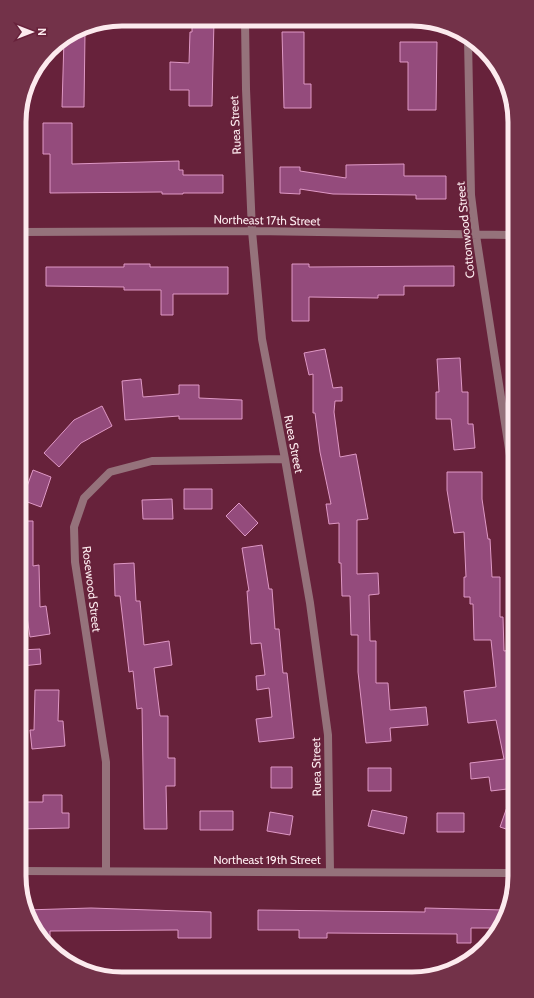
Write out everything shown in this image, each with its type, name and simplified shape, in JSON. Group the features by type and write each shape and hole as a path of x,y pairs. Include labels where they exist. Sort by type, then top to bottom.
{"street":[{"name":"Ruea Street","path":"245,26 246,89 252,231 262,339 310,603 328,735 330,871"},
{"name":"Cottonwood Street","path":"468,44 471,195 508,433"},
{"name":"Northeast 17th Street","path":"26,232 252,231 508,235"},
{"name":"Rosewood Street","path":"106,871 106,762 75,562 74,527 84,498 110,472 152,461 285,459"},
{"name":"Northeast 19th Street","path":"26,871 330,871 508,873"}],"building":[{"path":"192,26 214,26 212,106 189,106 189,90 170,90 170,62 189,63 190,32 192,32"},
{"path":"282,32 304,32 304,84 311,84 311,108 284,108"},
{"path":"85,34 84,107 62,107 64,46"},
{"path":"400,42 437,42 436,110 408,110 408,62 400,62"},
{"path":"43,123 72,123 72,164 179,161 179,170 183,170 183,175 223,175 223,193 50,193 50,154 43,154"},
{"path":"404,164 404,176 446,176 446,199 416,199 416,195 333,194 300,189 300,194 280,193 280,167 300,167 300,171 346,178 346,165"},
{"path":"124,264 150,264 150,267 228,267 228,294 173,294 173,315 161,315 161,290 124,290 124,287 46,286 46,267 124,267"},
{"path":"292,264 309,264 309,267 454,266 454,286 404,286 404,295 378,295 378,298 309,297 309,321 292,321"},
{"path":"325,349 333,388 342,387 342,401 335,401 334,412 340,457 356,454 368,519 357,520 357,574 378,573 379,594 369,595 370,641 376,641 376,683 388,683 390,710 426,707 428,725 390,728 391,741 366,743 358,672 358,635 351,635 350,596 342,596 341,563 339,563 339,523 329,524 326,504 331,504 320,452 315,413 313,413 313,374 309,375 304,353"},
{"path":"460,358 462,392 468,392 468,424 473,424 475,448 454,450 451,419 436,419 436,392 439,392 437,359"},
{"path":"141,379 143,397 179,394 179,385 199,385 199,398 242,400 242,419 179,419 179,416 125,420 122,381"},
{"path":"102,406 112,426 81,443 59,467 44,453 74,420"},
{"path":"33,470 51,477 41,507 26,501 26,489"},
{"path":"447,472 482,472 482,499 488,539 490,539 492,577 500,577 500,617 503,617 504,651 508,650 508,789 491,791 489,777 471,779 470,763 504,759 496,720 468,723 464,691 496,687 491,640 474,640 473,604 470,604 470,597 464,597 464,577 466,577 464,532 454,533 447,490"},
{"path":"184,489 212,489 212,509 184,509"},
{"path":"172,499 173,519 143,519 142,500"},
{"path":"239,503 258,523 245,536 226,516"},
{"path":"26,521 33,521 33,566 39,565 40,607 46,606 50,634 30,637 26,610"},
{"path":"262,545 269,589 272,589 275,629 279,629 283,673 287,673 294,738 259,742 256,719 272,717 269,688 257,690 256,676 265,675 261,643 251,644 247,591 249,591 242,548"},
{"path":"134,563 136,601 140,601 144,645 169,641 172,665 154,668 160,716 168,716 168,758 175,758 175,786 166,786 167,829 144,829 142,708 137,709 133,671 129,672 120,596 115,596 114,564"},
{"path":"40,649 41,664 26,666 26,650"},
{"path":"35,690 59,690 58,721 63,721 65,746 32,749 30,730 34,730"},
{"path":"271,767 292,767 292,788 271,788"},
{"path":"368,768 391,768 391,791 368,791"},
{"path":"43,795 62,795 62,813 69,813 69,828 26,829 26,802 43,802"},
{"path":"508,804 508,830 500,827"},
{"path":"372,810 407,817 404,834 368,826"},
{"path":"200,811 233,811 233,830 200,830"},
{"path":"270,812 293,816 290,835 267,831"},
{"path":"437,813 464,813 464,832 437,832"},
{"path":"91,908 211,912 211,938 178,938 178,930 50,931 50,939 42,929 32,910"},
{"path":"425,908 502,910 492,928 471,928 471,943 457,943 457,934 327,933 327,938 299,938 299,930 258,930 258,910 425,912"}]}
